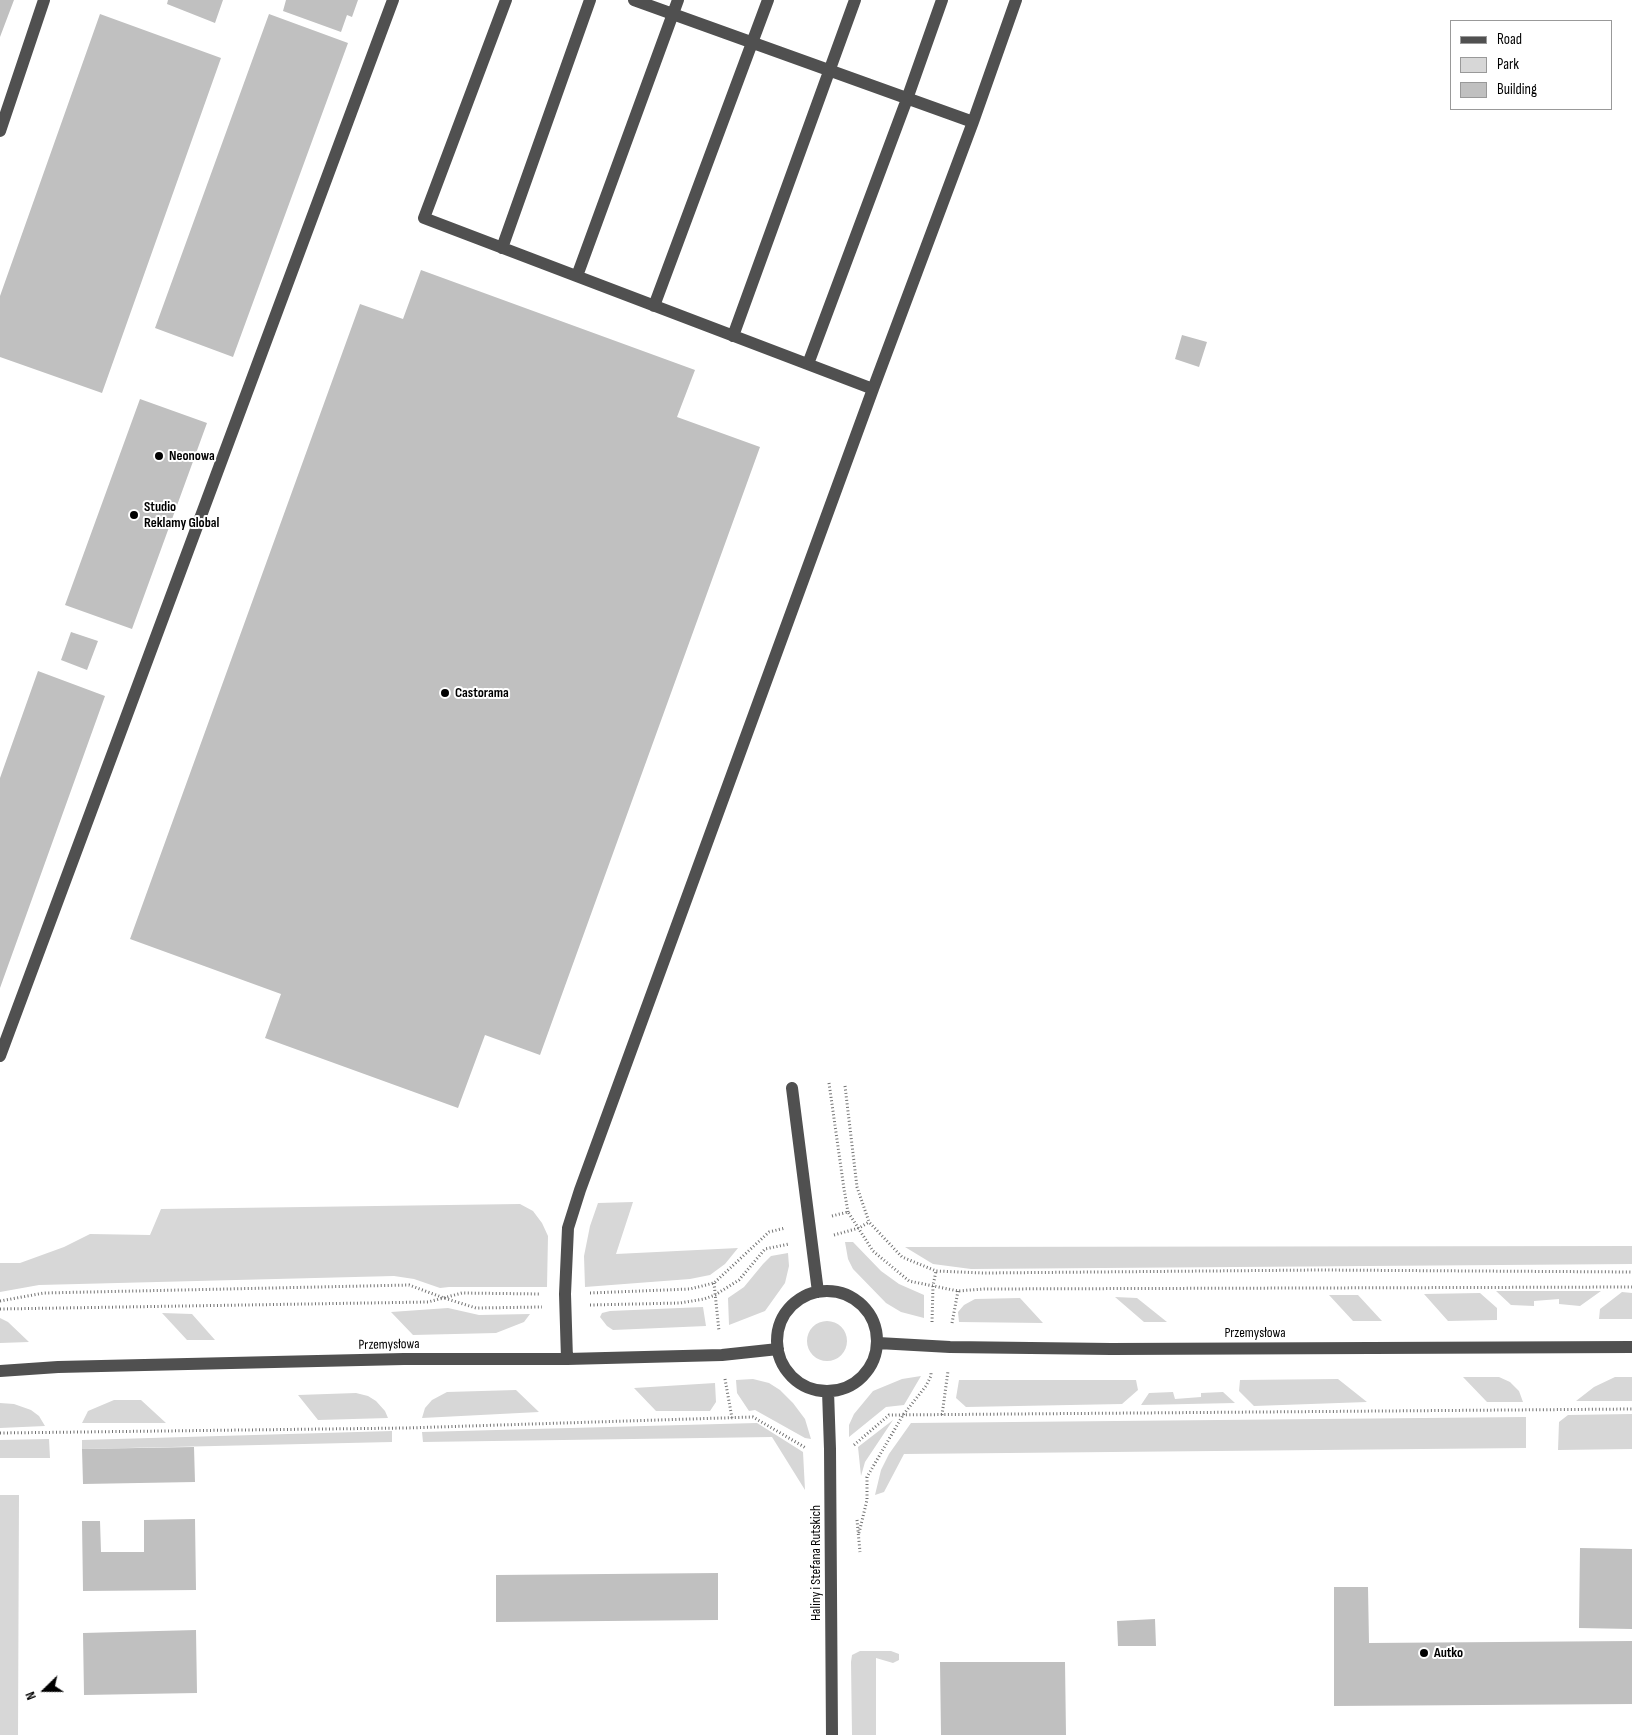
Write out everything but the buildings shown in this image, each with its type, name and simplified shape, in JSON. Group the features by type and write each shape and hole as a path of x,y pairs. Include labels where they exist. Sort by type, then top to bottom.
{"street":[{"path":"0,131 44,0"},
{"path":"0,1056 393,0"},
{"path":"506,0 424,218 872,389"},
{"path":"502,248 590,0"},
{"path":"634,0 973,122"},
{"path":"577,276 678,0"},
{"path":"654,306 768,0"},
{"path":"733,336 855,0"},
{"path":"808,364 942,0"},
{"path":"567,1359 568,1228 580,1190 872,389 973,122 1016,0"},
{"path":"792,1088 818,1292"},
{"path":"818,1292 836,1292 853,1298 866,1309 875,1325 878,1343 873,1361 862,1377 846,1388 828,1392 810,1388 795,1379 784,1366 778,1349 779,1330 786,1312 800,1299 818,1292"},
{"name":"Przemysłowa","path":"878,1343 930,1346 1111,1349 1632,1347"},
{"name":"Przemysłowa","path":"0,1371 58,1367 394,1359 567,1359 722,1354 778,1349"},
{"name":"Haliny i Stefana Rutskich","path":"828,1392 832,1735"}],"path":[{"path":"829,1083 848,1212"},
{"path":"845,1086 857,1187 869,1222 902,1257 936,1271 982,1273 1320,1270 1632,1272"},
{"path":"0,1301 44,1293 409,1285 476,1308 680,1303 715,1296 739,1280 766,1249 844,1233 869,1222"},
{"path":"860,1552 859,1533 866,1500 867,1477 903,1415 926,1386 931,1376 930,1346 933,1286 936,1271"}],"green space":[{"path":"633,1202 616,1254 738,1248 725,1264 710,1275 690,1279 585,1287 584,1256 590,1226 598,1203"},
{"path":"520,1204 533,1211 542,1223 548,1236 547,1287 440,1288 414,1279 394,1276 39,1285 0,1292 0,1263 20,1263 64,1247 90,1234 150,1235 161,1209"},
{"path":"845,1242 853,1242 881,1271 899,1284 924,1295 924,1318 901,1312 886,1303 853,1269 848,1259"},
{"path":"1632,1246 1632,1264 971,1269 933,1264 905,1247"},
{"path":"788,1253 789,1266 785,1283 765,1311 729,1325 728,1298 744,1287 771,1256"},
{"path":"1496,1291 1601,1291 1580,1306 1559,1304 1559,1299 1534,1301 1534,1306 1511,1305"},
{"path":"1622,1292 1632,1293 1632,1319 1599,1319 1600,1309"},
{"path":"1480,1293 1497,1308 1497,1320 1448,1321 1424,1294"},
{"path":"1329,1295 1358,1295 1382,1321 1353,1321"},
{"path":"1115,1297 1137,1298 1167,1322 1144,1322"},
{"path":"1020,1298 1043,1323 959,1322 958,1312 964,1305 975,1299"},
{"path":"703,1307 706,1326 613,1330 600,1317 602,1313 610,1311"},
{"path":"448,1308 479,1315 530,1314 524,1322 496,1333 413,1335 391,1312"},
{"path":"162,1313 192,1314 215,1340 187,1340"},
{"path":"0,1318 8,1322 29,1342 0,1343"},
{"path":"831,1321 838,1324 844,1330 847,1341 846,1349 838,1358 831,1361 823,1361 816,1358 808,1349 807,1337 810,1330 819,1322"},
{"path":"921,1376 904,1405 886,1407 849,1437 849,1425 854,1414 873,1391 902,1379"},
{"path":"1463,1377 1499,1377 1510,1382 1519,1391 1523,1402 1487,1402"},
{"path":"1615,1377 1632,1377 1632,1401 1576,1401 1594,1387"},
{"path":"753,1379 769,1383 780,1390 793,1403 805,1419 811,1439 805,1438 755,1410 749,1411 737,1393 736,1380"},
{"path":"1338,1379 1367,1402 1254,1406 1239,1391 1240,1380"},
{"path":"959,1380 1136,1380 1138,1390 1122,1404 966,1407 956,1398"},
{"path":"715,1383 716,1402 710,1411 656,1411 634,1388"},
{"path":"516,1390 539,1412 422,1418 425,1408 432,1400 447,1392"},
{"path":"1173,1392 1175,1399 1201,1397 1201,1393 1223,1392 1235,1403 1141,1405 1149,1393"},
{"path":"356,1393 368,1396 376,1401 385,1411 388,1418 318,1420 298,1395"},
{"path":"114,1400 141,1400 166,1423 82,1423 88,1411"},
{"path":"0,1403 14,1404 31,1410 39,1416 45,1426 0,1428"},
{"path":"1632,1414 1632,1449 1558,1450 1559,1422 1568,1415"},
{"path":"1526,1417 1526,1448 904,1454 884,1492 875,1495 881,1470 889,1454 911,1423"},
{"path":"893,1420 865,1462 861,1476 858,1447"},
{"path":"757,1423 803,1452 805,1490 772,1437 423,1442 422,1432"},
{"path":"392,1431 392,1442 82,1449 82,1440"},
{"path":"49,1439 50,1458 0,1458 0,1440"},
{"path":"0,1495 19,1495 18,1735 0,1735"},
{"path":"860,1651 891,1651 899,1654 899,1660 893,1663 876,1658 876,1735 852,1735 851,1662 852,1655"}],"place":[{"name":"Neonowa","path":"159,456"},
{"name":"Studio Reklamy Global","path":"134,515"},
{"name":"Castorama","path":"445,693"},
{"name":"Autko","path":"1424,1653"}]}
